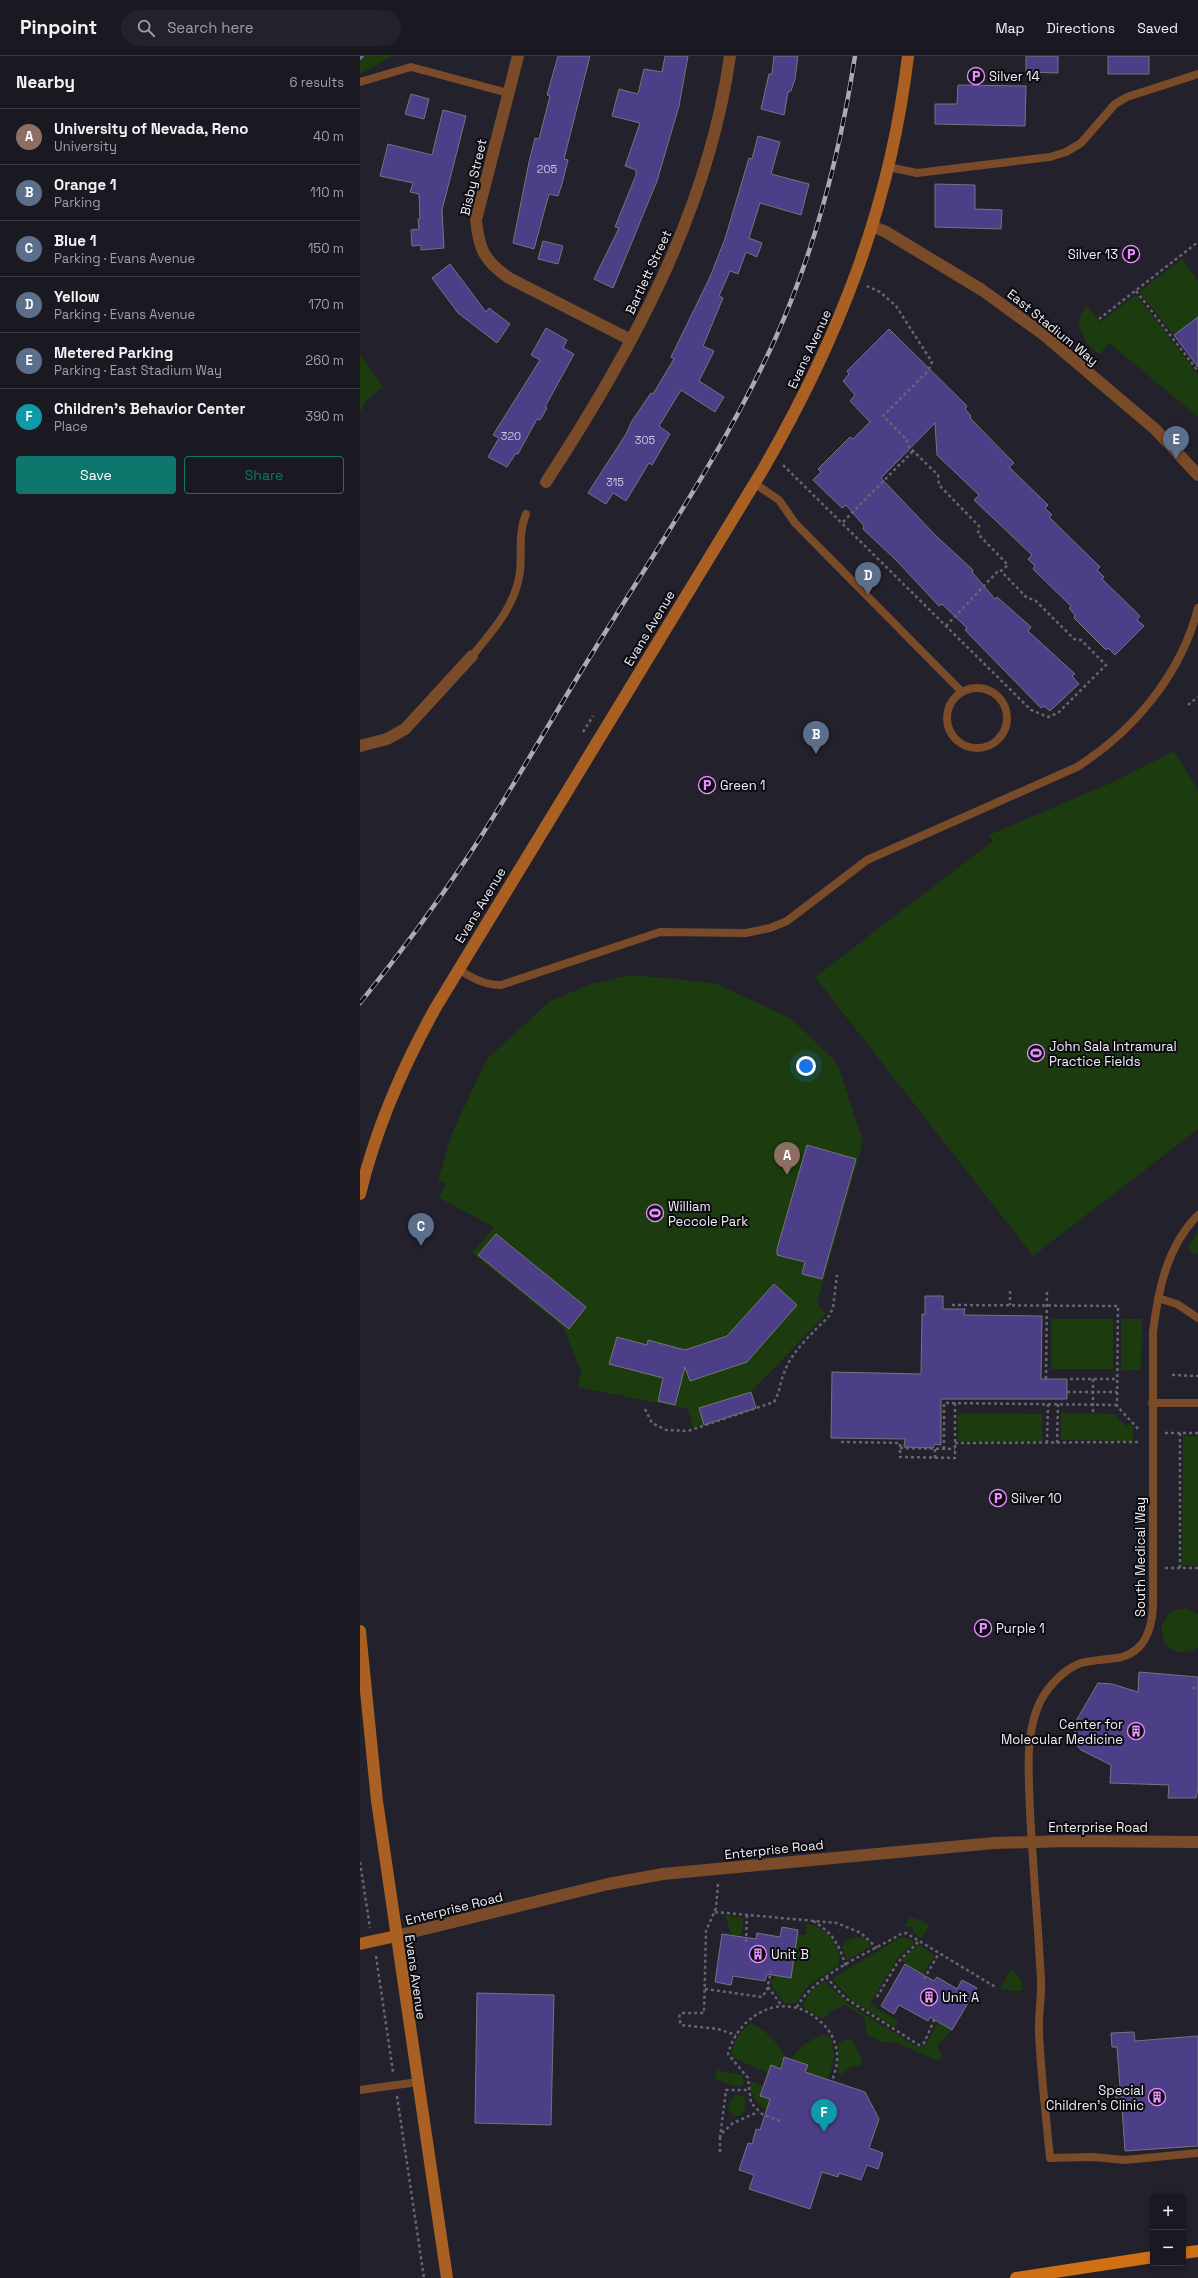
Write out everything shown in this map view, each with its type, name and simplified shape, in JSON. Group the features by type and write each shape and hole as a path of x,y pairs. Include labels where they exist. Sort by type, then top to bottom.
{"main road":[{"path":"1186,2253 1198,2251"},
{"path":"1016,2278 1150,2258"}],"street":[{"name":"Bisby Street","path":"518,56 476,220 478,241 485,257 497,270 509,278 631,340"},
{"name":"Bartlett Street","path":"546,482 582,427 660,285 690,210 718,115 730,56"},
{"name":"Evans Avenue","path":"360,1194 378,1133 406,1065 458,969 754,483 795,413 825,353 850,291 872,226 888,167 908,56"},
{"name":"East Stadium Way","path":"872,226 886,232 982,290 1044,335 1155,429 1198,475"},
{"path":"360,746 387,739 405,728 472,656"},
{"name":"Evans Avenue","path":"360,1631 361,1654 377,1801 447,2278"},
{"name":"Enterprise Road","path":"360,1944 642,1877 950,1846 1032,1841 1198,1842"}],"lane":[{"path":"360,82 410,67 508,93"},
{"path":"888,167 917,173 1050,157 1066,152 1081,143 1115,104 1127,97 1198,74"},
{"path":"754,483 779,500 795,524 962,692"},
{"path":"472,656 510,606 517,587 520,570 520,543 526,514"},
{"path":"458,969 474,980 489,985 501,985 660,932 746,933 770,928 787,921 867,860 1071,770 1098,754 1130,725 1151,702 1184,648 1198,608"},
{"path":"972,688 982,688 992,692 1000,698 1008,717 1004,732 994,743 975,748 966,746 952,734 948,725 949,711 955,698 962,692 972,688"},
{"name":"South Medical Way","path":"1198,1215 1173,1250 1164,1270 1152,1332 1153,1606 1150,1632 1144,1642 1134,1651 1122,1657 1093,1660 1071,1668 1058,1678 1046,1692 1037,1708 1029,1750 1032,1841 1041,1982 1039,2032 1050,2158 1092,2157 1125,2160 1198,2153"},
{"path":"1158,1298 1177,1304 1198,1318"},
{"path":"1152,1403 1198,1403"},
{"path":"360,2090 418,2082"}],"path":[{"path":"1099,319 1198,242"},
{"path":"866,286 880,292 896,306 932,362 928,371 883,414 907,440 907,445 938,475 939,485 979,526 978,534 1008,565 1001,571 997,572 946,626"},
{"path":"1136,291 1198,371"},
{"path":"843,522 913,451"},
{"path":"782,464 843,522 1031,710 1048,717 1058,713 1106,665 1081,640 1074,639 1035,600 1027,598 1001,571"},
{"path":"1188,705 1198,697"},
{"path":"583,733 595,713"},
{"path":"645,1409 652,1423 676,1432 688,1431 774,1402 779,1394 784,1373 794,1355 830,1315 833,1307 837,1275"},
{"path":"1010,1291 1010,1305"},
{"path":"1046,1379 1047,1292"},
{"path":"952,1305 1118,1306 1117,1405 1140,1430 1140,1433"},
{"path":"1172,1375 1198,1376"},
{"path":"1070,1379 1117,1379"},
{"path":"1092,1412 1093,1379"},
{"path":"1067,1392 1117,1392"},
{"path":"944,1449 944,1402 1117,1405"},
{"path":"841,1442 900,1443 900,1457 955,1458 955,1403"},
{"path":"1047,1443 1048,1404"},
{"path":"1057,1443 1058,1404"},
{"path":"1162,1433 1198,1433"},
{"path":"1180,1433 1180,1568"},
{"path":"955,1443 1140,1443 1140,1438"},
{"path":"900,1448 955,1449"},
{"path":"935,1449 935,1458"},
{"path":"1164,1568 1198,1568"},
{"path":"1192,1688 1198,1688"},
{"path":"360,1862 424,2278"},
{"path":"718,1884 715,1912 706,1931 704,2013 680,2014 680,2023 687,2026 718,2029 736,2035"},
{"path":"715,1912 833,1922 851,1928 870,1940 877,1948"},
{"path":"746,1942 747,1915"},
{"path":"813,1921 834,1937 839,1944 846,1966"},
{"path":"797,2008 807,1992 826,1977 901,1934 906,1933 997,1988"},
{"path":"877,1997 898,1962 919,1941"},
{"path":"924,1979 939,1953"},
{"path":"704,1989 757,1998 765,1994 768,1986 770,1971"},
{"path":"826,1977 846,1998 919,2045 924,2043 936,2016"},
{"path":"768,1986 782,2006"},
{"path":"780,2121 759,2112 751,2103 748,2090 748,2078 728,2054 736,2035 743,2024 754,2015 765,2009 782,2006 797,2008 818,2019 834,2040 837,2063 832,2081"},
{"path":"720,2152 720,2138 726,2090 748,2090"},
{"path":"720,2138 725,2128 759,2112"}],"green space":[{"path":"360,56 393,56 360,74"},
{"path":"1182,259 1198,280 1198,317 1174,335 1139,292"},
{"path":"1136,295 1198,374 1198,417 1109,343 1100,354 1097,352 1085,340 1081,330 1078,329 1081,314 1087,305 1100,322"},
{"path":"360,354 383,387 366,401 360,412"},
{"name":"John Sala Intramural Practice Fields","path":"1174,751 1198,790 1198,1129 1033,1256 815,977 993,841 989,835 1113,782"},
{"name":"William Peccole Park","path":"631,975 715,983 792,1019 835,1061 839,1068 863,1142 817,1303 826,1314 751,1392 756,1408 693,1428 688,1409 578,1387 581,1371 563,1327 472,1253 494,1227 439,1198 446,1183 438,1180 452,1133 487,1059 550,1001 591,984"},
{"path":"1198,1231 1198,1254 1193,1253 1188,1247"},
{"path":"1051,1319 1113,1319 1113,1369 1051,1369"},
{"path":"1121,1319 1142,1319 1141,1370 1121,1370"},
{"path":"958,1413 1042,1414 1042,1441 958,1441"},
{"path":"1061,1413 1114,1414 1126,1426 1130,1423 1133,1427 1133,1441 1061,1440"},
{"path":"1183,1436 1198,1436 1198,1565 1182,1565"},
{"path":"1186,1608 1198,1614 1198,1647 1189,1652 1180,1652 1172,1649 1164,1642 1161,1626 1170,1612"},
{"path":"725,1915 744,1918 741,1935 732,1936"},
{"path":"911,1918 923,1921 929,1926 921,1939 913,1932 913,1927 906,1927 908,1920"},
{"path":"806,1924 820,1929 832,1938 839,1951 838,1966 810,1984 796,2003 783,2003 772,1986 771,1980 793,1959 796,1960 798,1950 795,1949 797,1934 806,1935"},
{"path":"863,1937 872,1946 847,1960 842,1946 848,1940"},
{"path":"904,1937 916,1942 899,1956 870,2004 899,2021 894,2027 851,2000 832,1979 899,1938"},
{"path":"917,1945 920,1945 934,1956 925,1972 922,1973 901,1961"},
{"path":"1011,1969 1021,1980 1023,1990 1015,1991 1001,1989"},
{"path":"824,1981 850,2005 917,2047 925,2046 938,2022 952,2030 937,2045 943,2058 937,2061 897,2043 882,2042 867,2035 864,2017 845,2005 831,2011 823,2019 802,2006 809,1993"},
{"path":"751,2023 767,2033 775,2041 784,2057 781,2069 771,2065 768,2073 734,2058 731,2053 734,2044 741,2032"},
{"path":"824,2035 829,2036 832,2041 834,2052 832,2068 827,2079 805,2072 808,2065 791,2059 805,2044"},
{"path":"847,2039 853,2042 862,2060 861,2065 849,2068 840,2076 838,2043"},
{"path":"716,2070 742,2075 744,2083 741,2086 734,2086 715,2079"},
{"path":"750,2081 764,2086 760,2096 770,2099 767,2110 754,2098"},
{"path":"737,2094 745,2098 745,2111 739,2116 734,2116 728,2109 730,2101"}],"building":[{"path":"558,56 590,56 564,159 568,160 562,184 558,196 549,194 534,249 513,243 529,162 535,138 539,139 550,96 547,95"},
{"path":"665,56 688,56 679,106 657,181 613,288 594,279 619,228 615,227 636,175 636,170 625,166 640,123 612,116 619,89 638,94 644,69 662,72"},
{"path":"774,56 798,56 795,79 791,91 788,92 784,115 761,109 769,74 772,74"},
{"path":"1026,56 1058,56 1058,73 1026,72"},
{"path":"1108,56 1149,56 1149,74 1108,74"},
{"path":"958,85 1026,86 1025,126 935,124 935,104 957,104"},
{"path":"411,94 429,99 424,119 405,114"},
{"path":"443,110 466,116 442,210 444,248 421,250 421,245 412,246 411,230 419,229 418,219 420,219 419,194 410,192 413,183 380,176 388,144 432,155"},
{"path":"758,136 780,142 771,174 809,184 801,215 760,203 749,238 762,243 757,257 746,252 738,274 730,271 719,296 723,298 703,346 714,351 699,381 724,397 715,412 681,390 659,426 670,434 652,465 649,463 626,501 613,493 606,504 588,493 626,434 632,421 651,393 653,394 674,359 671,357 710,277 725,239 749,158 752,159"},
{"path":"935,184 975,185 975,209 1002,210 1001,229 935,227"},
{"path":"543,241 563,246 558,264 538,259"},
{"path":"450,264 486,312 489,308 510,324 497,343 458,313 432,278"},
{"path":"1198,317 1198,367 1174,335"},
{"path":"546,328 567,340 563,348 574,354 545,407 547,408 540,420 537,419 518,454 516,453 507,467 488,457 499,438 493,435 540,360 531,355"},
{"path":"889,329 967,406 965,409 971,416 970,418 1014,463 1009,467 1048,505 1045,508 1052,515 1049,517 1100,567 1097,570 1104,577 1102,579 1140,616 1137,620 1144,626 1115,655 1108,648 1106,650 1074,618 1075,615 1069,608 1071,606 1033,569 1035,566 1028,559 1032,555 974,500 979,495 937,455 935,423 881,478 936,536 973,570 972,572 995,599 997,597 1031,627 1028,631 1075,674 1072,676 1079,684 1050,711 1044,706 1041,708 965,630 967,628 942,604 939,606 896,560 863,529 864,526 846,505 842,508 813,480 821,472 818,469 850,437 853,439 870,422 850,401 855,395 843,381 849,374 847,371"},
{"path":"807,1145 856,1159 822,1279 802,1274 805,1262 777,1255 777,1249"},
{"path":"496,1234 586,1307 569,1329 478,1255"},
{"path":"774,1284 797,1305 747,1362 690,1381 685,1367 675,1405 658,1401 663,1378 609,1364 617,1337 647,1345 648,1340 685,1350 727,1336"},
{"path":"925,1296 943,1296 943,1309 965,1309 964,1315 1042,1316 1041,1379 1067,1379 1067,1399 941,1399 941,1445 935,1444 933,1448 904,1447 905,1439 831,1438 832,1372 921,1374 922,1314 925,1314"},
{"path":"751,1392 756,1408 704,1425 699,1408"},
{"name":"Center for Molecular Medicine","path":"1139,1672 1198,1677 1198,1788 1196,1798 1168,1798 1169,1785 1110,1783 1111,1765 1081,1750 1074,1742 1076,1721 1098,1683 1112,1684 1138,1692"},
{"name":"Unit B","path":"782,1927 798,1930 791,1978 767,1974 765,1981 733,1976 731,1985 715,1982 722,1934 756,1939 757,1933 780,1937"},
{"name":"Unit A","path":"905,1964 934,1981 937,1977 957,1989 962,1980 977,1988 952,2030 930,2017 928,2021 899,2005 894,2014 881,2006"},
{"path":"477,1993 554,1995 551,2125 475,2123"},
{"name":"Special Children's Clinic","path":"1134,2032 1135,2041 1198,2036 1198,2146 1125,2151 1122,2107 1117,2107 1115,2087 1120,2087 1117,2047 1112,2047 1111,2033"},
{"path":"784,2057 808,2065 805,2072 865,2092 879,2119 869,2148 883,2153 878,2169 867,2165 861,2180 839,2173 838,2177 822,2172 810,2209 749,2189 754,2175 739,2170 748,2143 752,2144 756,2129 760,2130 770,2099 760,2096 771,2065 781,2069"}],"railway":[{"path":"360,1003 430,912 484,832 585,665 686,504 734,422 756,380 790,303 815,234 834,164 855,56"}],"place":[{"name":"Silver 14","path":"976,76"},
{"name":"Silver 13","path":"1131,254"},
{"name":"Metered Parking","path":"1176,459"},
{"name":"Yellow","path":"868,595"},
{"name":"Orange 1","path":"816,754"},
{"name":"Green 1","path":"707,785"},
{"name":"John Sala Intramural Practice Fields","path":"1036,1053"},
{"name":"University of Nevada, Reno","path":"787,1175"},
{"name":"William Peccole Park","path":"655,1213"},
{"name":"Blue 1","path":"421,1246"},
{"name":"Silver 10","path":"998,1498"},
{"name":"Purple 1","path":"983,1628"},
{"name":"Center for Molecular Medicine","path":"1136,1731"},
{"name":"Unit B","path":"758,1954"},
{"name":"Unit A","path":"929,1997"},
{"name":"Special Children's Clinic","path":"1157,2097"},
{"name":"Children's Behavior Center","path":"824,2132"}]}
